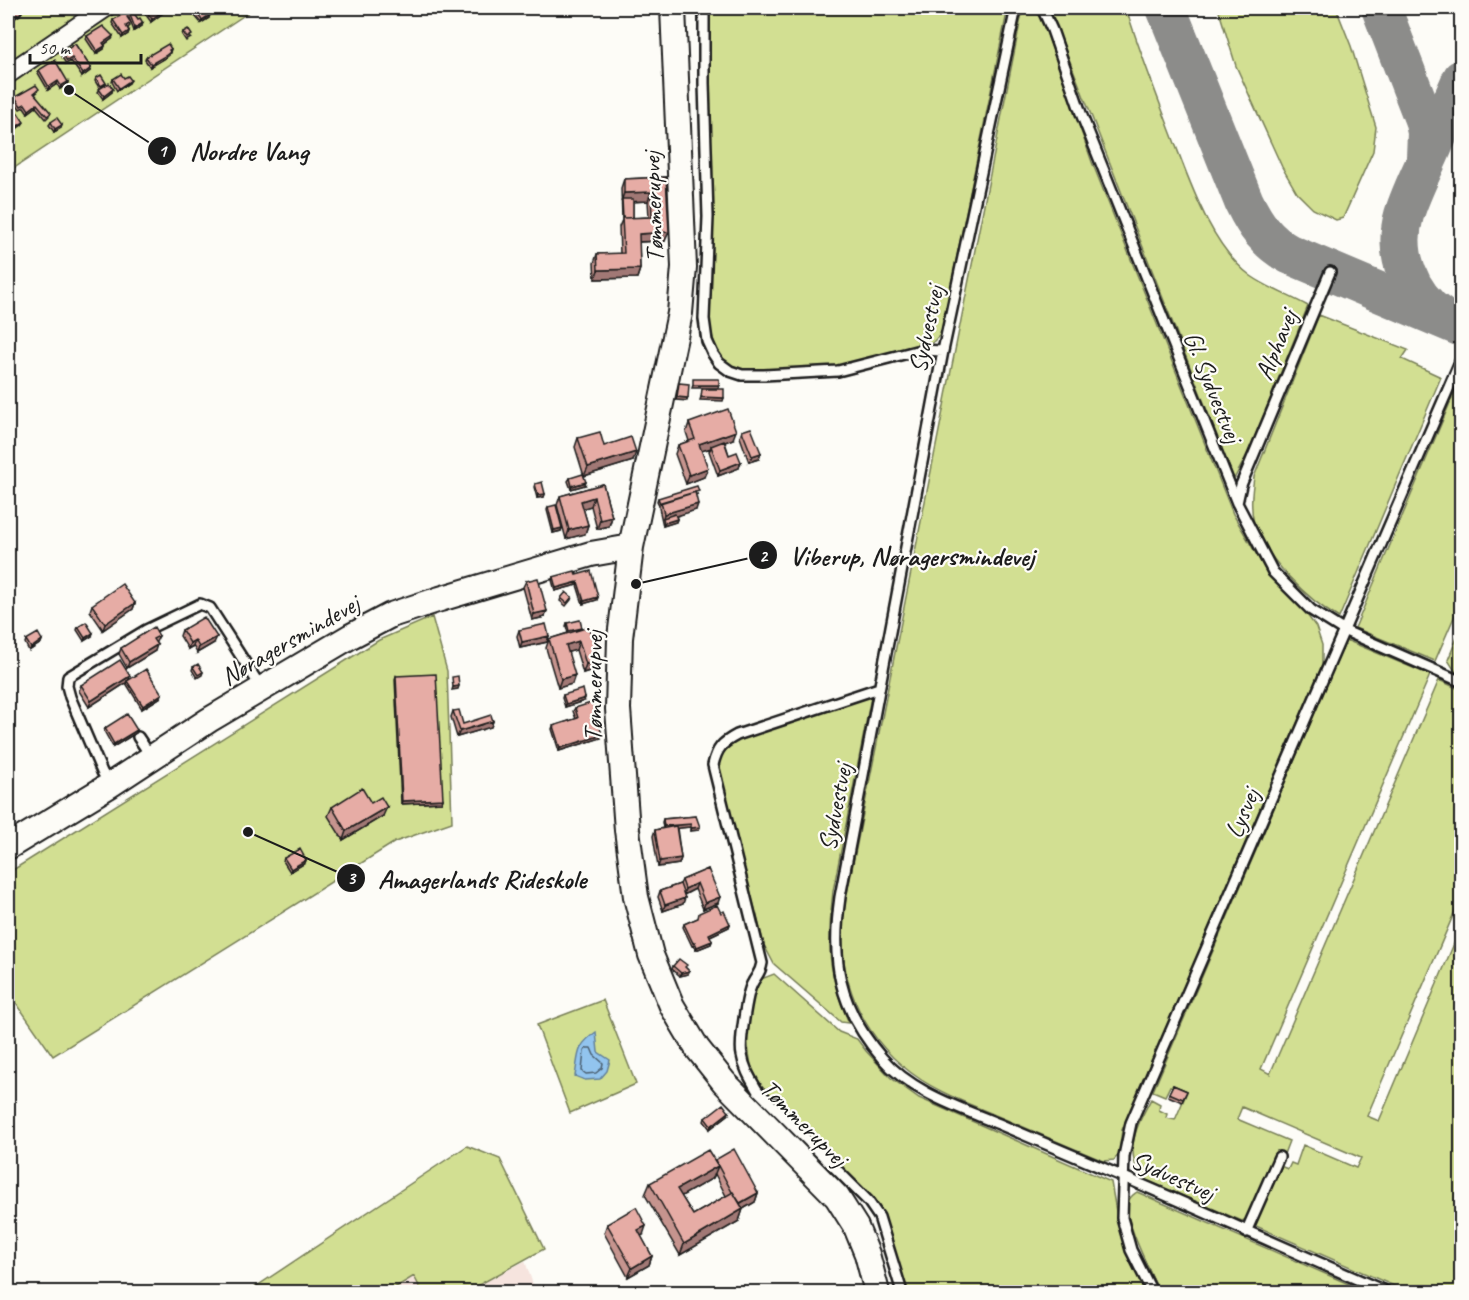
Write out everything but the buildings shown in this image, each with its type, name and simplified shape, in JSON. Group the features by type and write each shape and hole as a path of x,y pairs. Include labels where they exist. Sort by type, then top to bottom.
{"street":[{"path":"8,74 105,8"},
{"name":"Tømmerupvej","path":"673,8 684,267 680,313 631,547 620,638 618,709 627,830 636,897 651,955 672,1006 697,1047 724,1082 837,1197 856,1227 867,1254 877,1293"},
{"name":"Nøragersmindevej","path":"8,847 110,785 209,720 391,615 591,554 631,547"}],"lane":[{"path":"704,8 708,217 704,319 707,341 712,354 730,371 742,375 764,375 838,371 920,350 943,351"},
{"name":"Sydvestvej","path":"1016,8 943,351 840,897 835,931 837,966 846,1000 861,1032 883,1059 909,1082 940,1099 1387,1293"},
{"name":"Gl. Sydvestvej","path":"1042,8 1091,138 1237,503 1273,572 1311,610 1343,630 1461,682"},
{"name":"Alphavej","path":"1237,503 1241,485 1330,272"},
{"name":"Lysvej","path":"1152,1293 1131,1250 1122,1218 1124,1156 1131,1123 1461,357"},
{"path":"110,785 102,772 70,697 68,677 146,630 200,604 210,608 262,688"},
{"path":"879,688 737,735 723,743 716,751 713,765 762,963 761,973 751,984 745,1012 741,1052 746,1071 757,1090 868,1202 879,1217 902,1293"},
{"path":"138,737 152,758"},
{"path":"1246,1232 1279,1157"}],"shaded area":[{"path":"525,1261 535,1290 530,1292 466,1292"},
{"path":"414,1275 422,1292 388,1292"}],"green space":[{"path":"8,8 255,8 8,172"},
{"path":"708,8 1008,8 941,334 930,345 917,346 835,367 745,372 728,365 717,353 708,320 712,224 708,118"},
{"path":"1023,8 1037,8 1039,11 1092,162 1233,514 1266,571 1302,608 1316,627 1322,645 1322,665 1122,1130 1119,1154 1114,1160 1104,1161 947,1094 901,1065 885,1049 859,1011 845,967 842,944 846,900"},
{"path":"1049,8 1126,8 1185,171 1212,230 1237,263 1251,276 1308,306 1249,451 1234,479"},
{"path":"1218,8 1336,8 1351,46 1376,127 1373,151 1343,218 1336,220 1313,209 1297,193 1282,167 1236,66"},
{"path":"1319,315 1408,350 1402,359 1441,377 1339,618 1301,589 1278,564 1260,536 1252,512 1254,477"},
{"path":"1461,385 1461,601 1435,661 1355,628 1455,391"},
{"path":"432,617 447,671 452,822 395,842 53,1056 8,991 8,873 379,640"},
{"path":"1461,628 1461,674 1455,671 1448,660"},
{"path":"1346,640 1430,675 1261,1069 1270,1074 1439,680 1461,690 1461,897 1367,1116 1379,1121 1461,927 1461,1292 1408,1292 1256,1226 1254,1221 1277,1165 1288,1169 1291,1163 1296,1165 1303,1145 1356,1168 1361,1158 1242,1107 1237,1119 1289,1141 1284,1154 1277,1152 1248,1218 1242,1221 1143,1179 1134,1159 1134,1139 1151,1099 1160,1104 1159,1110 1167,1114 1166,1118 1175,1120 1187,1092 1170,1086 1165,1096 1153,1091"},
{"path":"871,697 833,891 830,927 833,973 849,1023 841,1022 774,964 764,945 717,761 725,748 738,739"},
{"path":"774,974 839,1032 857,1039 891,1078 919,1098 1111,1182 1118,1223 1145,1292 907,1292 882,1215 862,1187 767,1093 752,1072 746,1033 750,1007 755,987 761,979"},
{"path":"603,1000 636,1084 570,1113 537,1025"},
{"path":"467,1146 500,1159 544,1249 466,1292 422,1292 414,1276 388,1292 248,1292"},
{"path":"1137,1192 1367,1292 1159,1292 1130,1222 1128,1203"}],"water":[{"path":"596,1032 598,1052 610,1060 607,1071 600,1079 585,1080 575,1076 578,1056 585,1042"}],"taxiway":[{"path":"1166,8 1244,202 1257,225 1268,238 1289,254 1462,327"},
{"path":"1381,8 1424,119 1427,132 1426,158"},
{"path":"1441,317 1420,298 1412,286 1402,258 1401,229 1412,192 1462,79"}],"place":[{"name":"Nordre Vang","path":"69,90"},
{"name":"Viberup, Nøragersmindevej","path":"636,584"},
{"name":"Amagerlands Rideskole","path":"248,832"}]}
